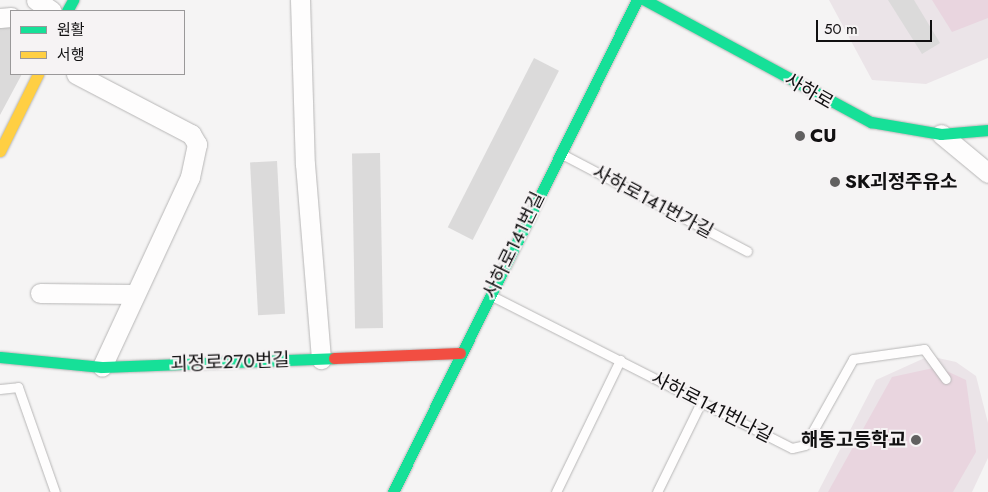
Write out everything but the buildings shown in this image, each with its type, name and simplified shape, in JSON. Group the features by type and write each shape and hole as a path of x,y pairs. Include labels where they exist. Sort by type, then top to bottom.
{"street":[{"path":"36,0 51,10"},
{"path":"300,0 305,164 321,359"},
{"name":"사하로141번길","path":"393,492 559,153 637,0"},
{"name":"사하로","path":"645,0 852,114 893,128 941,134 988,130"},
{"path":"0,151 38,75"},
{"path":"78,75 191,134 198,144 190,177 134,294 102,367"},
{"path":"941,134 988,173"},
{"path":"40,293 134,294"},
{"name":"괴정로270번길","path":"0,357 102,367 460,353"}],"lane":[{"name":"사하로141번가길","path":"559,153 747,251"},
{"name":"사하로141번나길","path":"490,295 702,400 792,448 805,445 853,359 924,349 946,379"},
{"path":"556,492 620,360"},
{"path":"0,390 18,386 55,492"},
{"path":"658,492 702,400"}],"shaded area":[{"path":"829,0 988,0 988,58 926,84 872,80"},
{"path":"932,0 988,0 988,18 952,32"},
{"name":"해동고등학교","path":"929,356 956,362 976,376 988,423 988,458 972,492 818,492 876,380"},
{"name":"해동고등학교","path":"938,367 966,380 976,452 953,492 828,492 892,377"}],"traffic: fast":[{"path":"68,10 73,0"},
{"path":"393,492 637,0"},
{"path":"645,0 871,122 941,134 988,130"},
{"path":"0,357 102,367 334,358"}],"traffic: slow":[{"path":"0,151 38,75"}],"traffic: jam":[{"path":"334,358 460,353"}],"place":[{"name":"CU","path":"800,136"},
{"name":"SK괴정주유소","path":"835,182"},
{"name":"해동고등학교","path":"916,440"}]}
